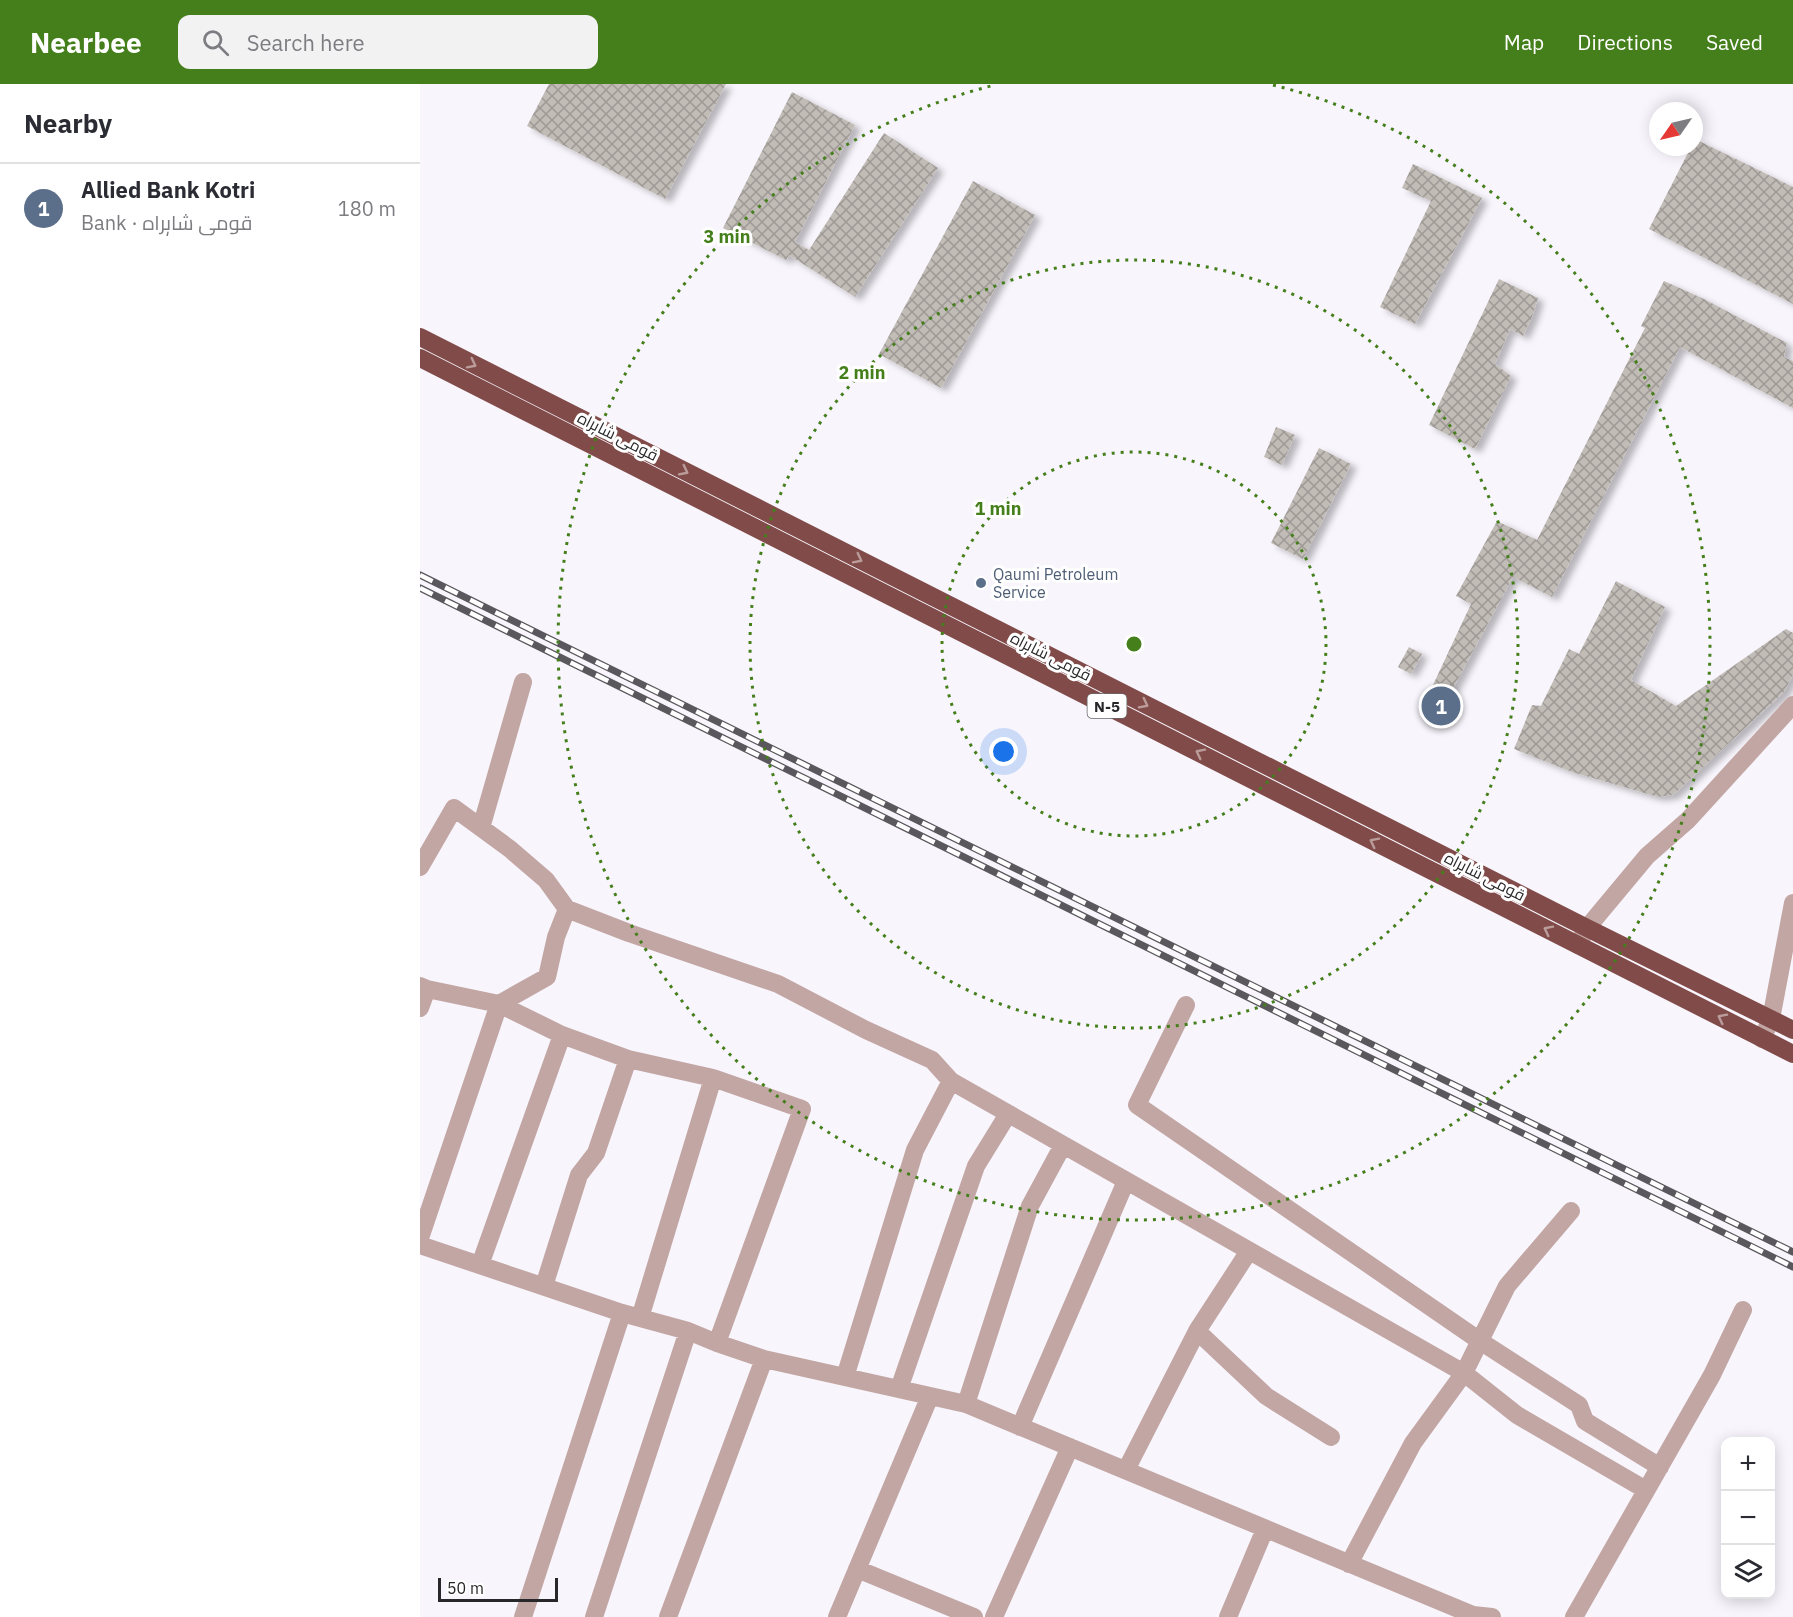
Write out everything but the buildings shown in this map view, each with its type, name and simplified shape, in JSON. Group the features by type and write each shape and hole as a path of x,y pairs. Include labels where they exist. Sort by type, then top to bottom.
{"highway":[{"name":"قومی شاہراہ","path":"420,338 1793,1030"},
{"name":"قومی شاہراہ","path":"420,358 1793,1054"}],"street":[{"path":"481,828 523,682"},
{"path":"1578,945 1587,928 1647,856 1688,820 1793,705"},
{"path":"420,867 454,808 510,849 546,880 567,909 777,984 866,1030 932,1060 951,1081 1464,1373 1517,1415 1646,1490"},
{"path":"1762,1038 1771,1019 1793,903"},
{"path":"420,1238 499,1004 547,977 556,937 567,909"},
{"path":"420,1008 423,988 499,1004 562,1035 628,1059 713,1078 802,1109 717,1343"},
{"path":"1186,1005 1137,1105 1480,1341 1579,1405 1585,1421 1660,1467"},
{"path":"480,1265 562,1035"},
{"path":"544,1286 579,1175 596,1153 628,1059"},
{"path":"640,1318 713,1078"},
{"path":"845,1377 915,1149 951,1081"},
{"path":"899,1389 976,1166 1008,1113"},
{"path":"966,1404 1030,1206 1063,1145"},
{"path":"1020,1427 1126,1181"},
{"path":"1349,1564 1413,1443 1464,1373 1507,1286 1571,1211"},
{"path":"420,1245 622,1313 688,1331 764,1359 966,1404 1472,1616 1492,1617"},
{"path":"1126,1470 1197,1331 1250,1251"},
{"path":"1574,1617 1712,1374 1743,1310"},
{"path":"523,1617 622,1313"},
{"path":"594,1617 688,1331"},
{"path":"1197,1331 1266,1396 1331,1437"},
{"path":"668,1617 764,1359"},
{"path":"837,1617 930,1396"},
{"path":"994,1617 1070,1447"},
{"path":"1228,1617 1265,1529"},
{"path":"857,1569 974,1617"}],"railway":[{"path":"420,575 1793,1252"},
{"path":"420,588 1793,1267"}],"place":[{"name":"Qaumi Petroleum Service","path":"981,583"},
{"name":"Allied Bank Kotri","path":"1441,706"}]}
